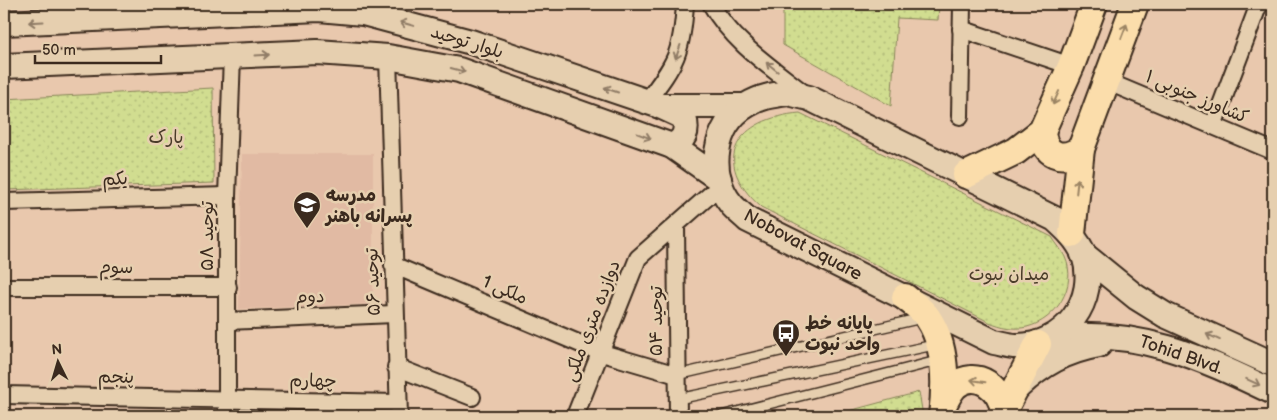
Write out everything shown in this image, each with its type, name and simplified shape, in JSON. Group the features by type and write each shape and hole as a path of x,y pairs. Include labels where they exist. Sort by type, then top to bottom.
{"main road":[{"path":"966,175 1016,151 1042,131 1071,66 1094,4"},
{"path":"1006,406 1046,340 1075,318 1085,298 1088,276 1078,244 1081,149 1135,4"},
{"name":"بلوار توحید","path":"4,23 69,12 224,8 319,9 363,13 471,42 653,104 745,106"},
{"name":"بلوار توحید","path":"4,66 317,52 388,57 459,70 672,146 720,182"},
{"name":"Nobovat Square","path":"1046,340 1016,346 994,342 748,220 732,205 720,182 716,164 719,142 729,122 745,106 765,96 788,93 810,98 1055,219 1078,244"},
{"path":"653,104 684,117 685,134 680,142 672,146"},
{"path":"1042,131 1043,142 1050,151 1060,156 1072,155 1081,149"},
{"name":"Tohid Blvd.","path":"1078,244 1136,297 1165,315 1273,364"},
{"path":"905,297 928,317 940,351 945,372 943,410"},
{"name":"Tohid Blvd.","path":"1046,340 1083,334 1136,339 1220,367 1273,392"},
{"path":"1006,406 1046,363 1072,351 1117,343 1173,350"},
{"path":"943,410 953,388 960,383 978,380 995,389 1006,406"}],"street":[{"path":"653,104 679,54 684,32 685,4"},
{"path":"711,4 720,20 745,46 810,98"},
{"path":"960,116 962,4"},
{"path":"1213,126 1259,4"},
{"path":"961,29 1071,66"},
{"name":"توحید ۵۸","path":"227,416 227,196 232,56"},
{"name":"توحید ۵۶","path":"388,57 392,265 398,410"},
{"name":"کشاورز جنوبی ۱","path":"1106,81 1273,151"},
{"name":"دوازده متری ملکی","path":"575,416 602,353 638,258 676,225 720,182"},
{"name":"یکم","path":"4,202 227,196"},
{"name":"توحید ۵۴","path":"676,225 678,416"},
{"name":"ملکی 1","path":"392,265 602,353 677,375"},
{"name":"سوم","path":"4,287 228,287"},
{"name":"دوم","path":"227,321 394,314"},
{"path":"396,367 472,397"},
{"name":"پنجم","path":"4,395 227,398"},
{"name":"چهارم","path":"227,398 398,410"}],"lane":[{"path":"677,375 928,317"},
{"path":"678,399 940,351"},
{"path":"721,416 940,351"}],"shaded area":[{"name":"مدرسه پسرانه باهنر","path":"242,154 373,154 373,304 239,309"}],"green space":[{"path":"783,4 939,4 938,20 897,18 891,106 783,45"},
{"name":"پارک","path":"213,88 214,183 4,190 4,99"},
{"name":"میدان نبوت","path":"800,113 1052,237 1064,254 1068,268 1069,279 1062,300 1047,317 1037,323 1022,328 1003,327 989,322 761,207 745,190 736,173 734,158 737,144 746,133 760,123"},
{"path":"919,392 923,416 830,416"}],"place":[{"name":"مدرسه پسرانه باهنر","path":"307,229"},
{"name":"پایانه خط واحد نبوت","path":"786,357"}]}
